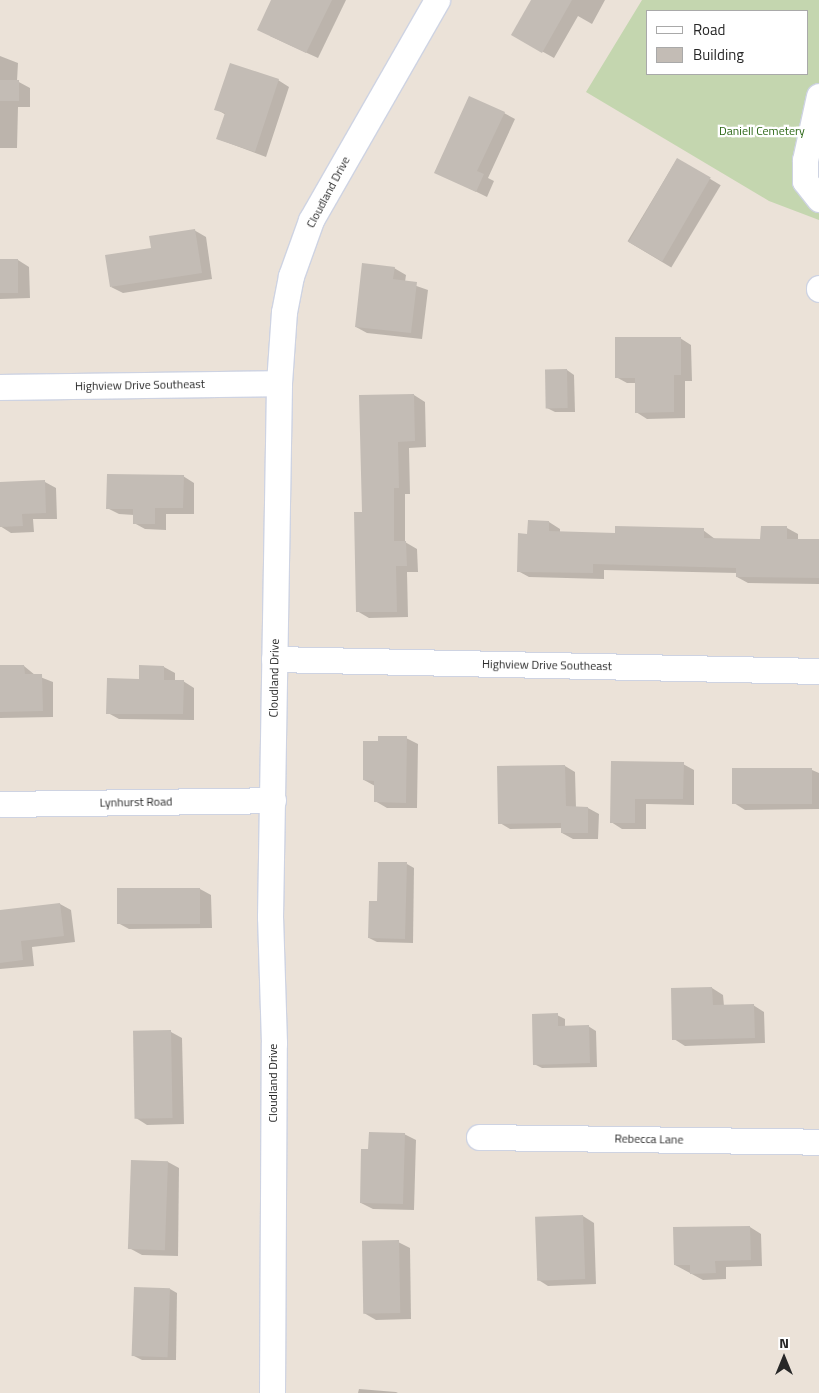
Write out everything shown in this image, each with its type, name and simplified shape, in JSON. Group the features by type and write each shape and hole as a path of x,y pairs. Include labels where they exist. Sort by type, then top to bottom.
{"street":[{"name":"Cloudland Drive","path":"272,1393 274,1043 270,917 279,383 284,312 292,276 311,220 437,0"},
{"path":"819,96 805,160 805,181 819,199"},
{"name":"Highview Drive Southeast","path":"0,386 279,383"},
{"name":"Highview Drive Southeast","path":"274,660 819,671"},
{"name":"Lynhurst Road","path":"0,804 273,800"},
{"name":"Rebecca Lane","path":"480,1137 819,1142"}],"green space":[{"name":"Daniell Cemetery","path":"642,0 819,0 819,220 769,201 586,92"}],"building":[{"path":"271,0 332,0 306,53 257,30"},
{"path":"531,0 572,0 542,53 511,35"},
{"path":"230,63 279,79 255,152 216,139 225,113 214,110"},
{"path":"0,80 19,80 19,101 0,101"},
{"path":"469,96 505,112 477,171 484,174 476,192 434,173"},
{"path":"677,158 711,178 662,262 628,242"},
{"path":"195,229 202,273 110,287 105,255 151,248 149,236"},
{"path":"0,259 18,259 18,293 0,293"},
{"path":"362,263 395,267 393,279 417,282 411,333 355,327"},
{"path":"615,337 681,337 681,375 674,375 674,412 635,413 635,378 615,378"},
{"path":"545,369 567,369 568,408 546,408"},
{"path":"414,394 415,441 398,442 399,488 394,488 394,541 406,541 407,566 396,566 397,612 356,612 354,512 362,512 359,395"},
{"path":"107,474 184,475 183,508 155,508 155,524 133,524 133,509 106,509"},
{"path":"45,480 46,513 22,514 23,526 0,527 0,482"},
{"path":"528,520 549,521 549,531 615,533 615,526 704,528 704,538 760,539 761,526 787,526 787,539 819,539 819,578 736,577 736,568 593,564 593,573 517,572 518,533 527,534"},
{"path":"0,665 24,665 25,674 42,674 43,711 0,712"},
{"path":"139,665 164,666 164,680 184,680 183,714 106,714 107,678 139,679"},
{"path":"378,736 407,736 406,803 374,802 374,781 363,780 363,741 378,741"},
{"path":"611,761 684,762 683,799 635,799 635,823 610,823"},
{"path":"565,765 566,806 588,807 588,833 561,833 561,823 498,824 497,766"},
{"path":"732,768 812,768 812,804 732,804"},
{"path":"378,862 407,862 405,939 368,938 369,901 377,901"},
{"path":"117,888 200,888 200,924 117,924"},
{"path":"60,903 64,936 21,941 23,960 0,963 0,910"},
{"path":"712,987 713,1005 754,1004 755,1038 672,1040 671,988"},
{"path":"558,1013 558,1026 589,1025 590,1063 533,1065 532,1014"},
{"path":"171,1030 173,1118 135,1119 133,1031"},
{"path":"369,1132 405,1133 403,1204 360,1203 361,1149 368,1149"},
{"path":"131,1160 168,1161 165,1250 128,1249"},
{"path":"583,1215 585,1279 537,1281 535,1217"},
{"path":"750,1226 751,1260 715,1261 716,1273 690,1274 690,1265 674,1265 673,1227"},
{"path":"399,1240 400,1313 363,1314 362,1241"},
{"path":"134,1287 170,1288 168,1357 132,1356"}]}
